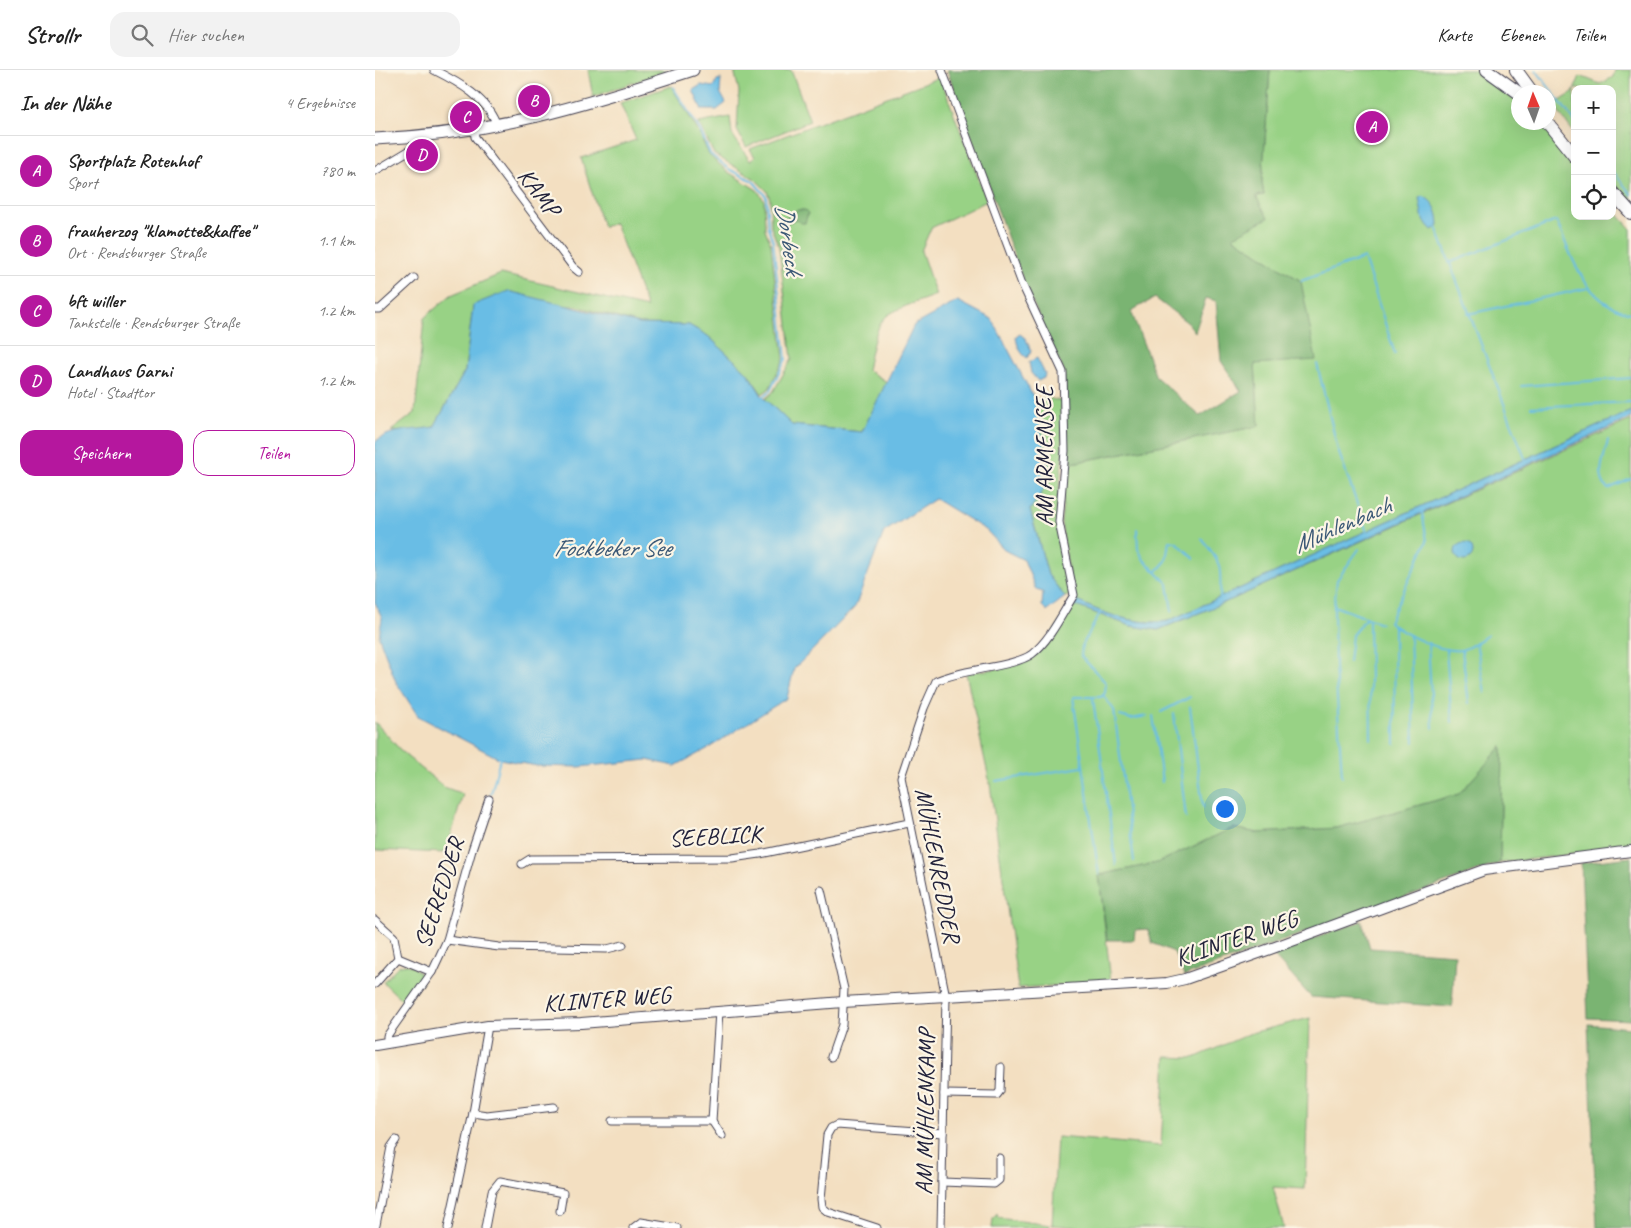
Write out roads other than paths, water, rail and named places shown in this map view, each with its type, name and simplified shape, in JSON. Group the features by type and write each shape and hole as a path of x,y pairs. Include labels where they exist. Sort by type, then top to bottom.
{"highway":[{"path":"1487,70 1511,87"},
{"path":"1511,70 1522,85"},
{"path":"1516,70 1528,85"},
{"path":"1522,70 1530,85"},
{"path":"1556,120 1571,139"},
{"path":"1553,130 1571,152"},
{"path":"1616,197 1631,214"},
{"path":"1616,207 1631,224"}],"main road":[{"path":"375,139 419,137 497,126 572,108 666,79 680,72 693,70"}],"street":[{"path":"434,70 447,76 488,108 497,126"},
{"name":"AM ARMENSEE","path":"932,686 936,681 962,671 1019,660 1030,656 1040,646 1072,598 1059,522 1065,451 1063,372 1022,284 942,70"},
{"name":"KAMP","path":"474,130 475,137 573,267 579,272"},
{"path":"375,171 415,148"},
{"path":"375,309 380,309 414,278"},
{"name":"MÜHLENREDDER","path":"932,686 901,777 946,997"},
{"name":"SEEREDDER","path":"387,1044 387,1036 432,972 447,940 472,850 489,799"},
{"name":"SEEBLICK","path":"522,864 530,859 732,858 760,854 909,823"},
{"name":"KLINTER WEG","path":"375,1045 488,1026 581,1023 843,1002 1167,983 1185,979 1270,949 1483,870 1631,851"},
{"path":"821,890 844,989 842,1024 831,1057"},
{"path":"375,920 394,937 398,958"},
{"path":"447,940 499,947 607,949 623,945"},
{"path":"398,958 432,972"},
{"path":"375,984 398,958"},
{"name":"AM MÜHLENKAMP","path":"941,1228 946,997"},
{"path":"719,1011 712,1121 722,1136"},
{"path":"448,1228 473,1113 488,1026"},
{"path":"944,1094 997,1095 1000,1091 1001,1067"},
{"path":"473,1113 487,1115 554,1107"},
{"path":"612,1121 712,1121"},
{"path":"876,1228 828,1212 822,1207 821,1198 827,1135 831,1128 837,1124 943,1133"},
{"path":"378,1226 391,1146 396,1140"},
{"path":"942,1182 994,1184 999,1180 999,1158"},
{"path":"485,1228 492,1190 500,1181 563,1193 560,1211"},
{"path":"633,1228 641,1222 677,1228"}],"water":[{"path":"721,79 720,92 726,103 717,110 702,110 693,90 701,85 714,87 717,80"},
{"path":"1423,196 1431,201 1437,212 1439,226 1432,230 1423,220 1419,198"},
{"name":"Fockbeker See","path":"508,291 640,324 689,325 708,336 747,372 763,397 792,425 862,432 914,325 958,301 992,319 1035,400 1051,478 1030,510 1048,575 1065,597 1047,611 1042,606 1043,592 1036,590 1024,560 1006,551 986,530 935,499 884,532 855,607 794,669 787,698 707,749 675,766 647,760 579,767 537,766 500,759 418,716 396,682 379,637 382,618 375,602 375,442 395,432 434,427 465,371 473,305"},
{"path":"1020,334 1026,339 1031,351 1027,358 1017,343 1016,337"},
{"path":"1037,358 1045,374 1044,378 1038,381 1031,373 1029,362"},
{"path":"1631,411 1631,418 1233,599 1158,630 1131,626 1071,604 1073,599 1119,617 1144,622 1168,621"},
{"path":"1460,543 1468,543 1473,548 1471,559 1460,561 1455,556 1455,548"}],"waterway":[{"path":"1536,70 1571,117"},
{"name":"Dorbeck","path":"673,87 700,130 710,154 729,169 753,181 766,196 768,227 773,242 786,359 770,391 763,397"},
{"path":"1616,175 1631,194"},
{"path":"1449,263 1556,221 1576,265 1592,290 1602,300 1615,308 1631,313"},
{"path":"1436,227 1526,461"},
{"path":"1301,281 1364,258 1395,354"},
{"path":"1468,314 1588,288"},
{"name":"Mühlenbach","path":"1317,364 1338,450 1367,532"},
{"path":"1521,386 1631,378"},
{"path":"1531,407 1631,402"},
{"path":"1608,440 1601,472 1604,484 1608,489 1631,479"},
{"path":"1422,512 1427,541 1389,622 1423,642 1443,649 1461,650 1468,648 1488,635"},
{"path":"1137,529 1138,549 1144,560 1168,584 1172,612"},
{"path":"1202,539 1214,555 1219,567 1221,580 1220,600"},
{"path":"1157,571 1166,561 1169,541 1176,542 1194,558"},
{"path":"1342,776 1335,666 1334,606 1337,580 1359,549"},
{"path":"1334,606 1381,623"},
{"path":"1099,875 1073,697 1101,697 1105,693 1106,683 1081,656 1082,646 1100,613"},
{"path":"1349,662 1352,635 1366,618"},
{"path":"1369,620 1371,739"},
{"path":"1394,626 1395,744"},
{"path":"1410,635 1414,742"},
{"path":"1476,642 1485,693"},
{"path":"1428,643 1433,728"},
{"path":"1446,650 1452,722"},
{"path":"1462,651 1469,703"},
{"path":"1103,695 1114,710 1134,861"},
{"path":"1161,712 1190,697"},
{"path":"1093,699 1116,865"},
{"path":"1190,707 1203,807"},
{"path":"1174,714 1186,818"},
{"path":"1120,716 1131,719 1147,716"},
{"path":"1153,716 1162,782"},
{"path":"491,794 500,759"},
{"path":"996,781 1082,767"}],"place":[{"name":"frauherzog \"klamotte&kaffee\"","path":"534,101"},
{"name":"bft willer","path":"466,117"},
{"name":"Sportplatz Rotenhof","path":"1372,127"},
{"name":"Landhaus Garni","path":"422,155"}]}
